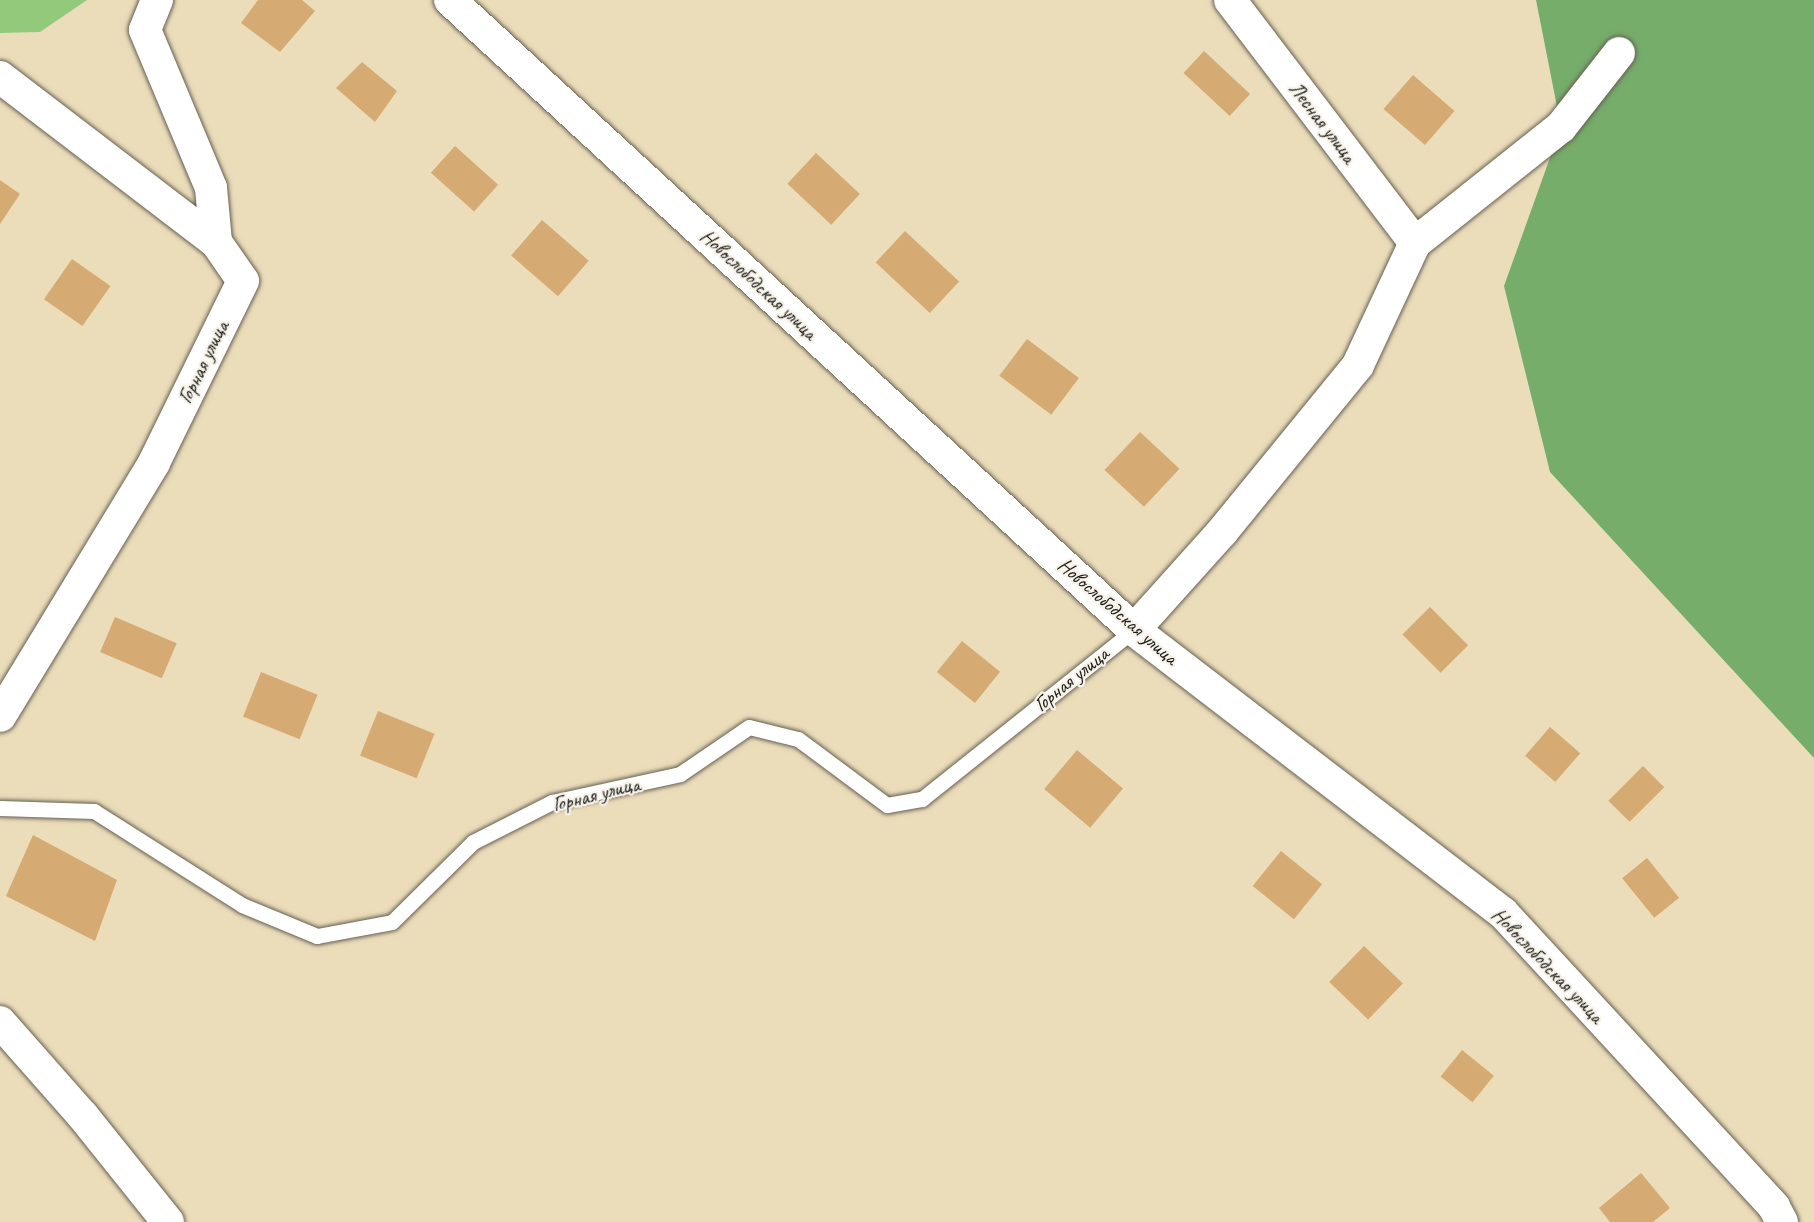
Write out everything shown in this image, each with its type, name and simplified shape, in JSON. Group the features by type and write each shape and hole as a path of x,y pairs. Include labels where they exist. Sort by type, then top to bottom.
{"street":[{"path":"157,0 146,30 211,188 216,242"},
{"name":"Новослободская улица","path":"450,0 1134,630 1503,913 1774,1207 1782,1222"},
{"name":"Лесная улица","path":"1230,0 1415,243"},
{"path":"1134,630 1222,531 1358,365 1415,243 1561,127 1619,53"},
{"name":"Горная улица","path":"0,77 216,242 243,281 154,463 0,716"},
{"path":"0,1022 83,1116 168,1222"}],"lane":[{"name":"Горная улица","path":"0,808 94,810 242,905 317,936 392,922 473,842 552,802 680,774 749,727 798,739 886,805 922,799 1134,630"}],"green space":[{"path":"0,0 87,0 40,32 0,33"},
{"path":"1536,0 1814,0 1814,758 1550,472 1504,286 1561,127"}],"building":[{"path":"258,0 302,0 315,11 280,52 241,23"},
{"path":"1204,51 1250,94 1230,116 1184,73"},
{"path":"362,62 397,91 375,122 336,88"},
{"path":"1413,75 1455,111 1425,145 1383,109"},
{"path":"455,146 498,185 474,212 431,173"},
{"path":"816,153 860,194 831,225 787,184"},
{"path":"0,180 20,194 0,224"},
{"path":"542,220 589,261 558,296 511,255"},
{"path":"905,231 959,281 930,313 876,262"},
{"path":"72,259 111,286 82,326 44,299"},
{"path":"1027,339 1079,378 1051,415 999,376"},
{"path":"1140,432 1179,469 1144,507 1105,470"},
{"path":"1430,607 1468,645 1441,673 1402,635"},
{"path":"115,617 177,643 162,678 100,652"},
{"path":"962,641 1000,672 975,703 937,672"},
{"path":"261,672 318,695 300,739 243,717"},
{"path":"378,711 435,734 417,778 360,756"},
{"path":"1550,727 1580,753 1555,782 1525,756"},
{"path":"1077,750 1123,789 1090,828 1044,789"},
{"path":"1643,766 1664,787 1630,822 1608,801"},
{"path":"33,835 117,880 95,941 6,896"},
{"path":"1281,851 1322,884 1294,919 1253,886"},
{"path":"1647,858 1679,898 1654,918 1622,878"},
{"path":"1364,946 1403,984 1368,1019 1329,982"},
{"path":"1462,1050 1494,1076 1472,1102 1441,1076"},
{"path":"1641,1173 1670,1208 1653,1222 1610,1222 1599,1208"}]}
